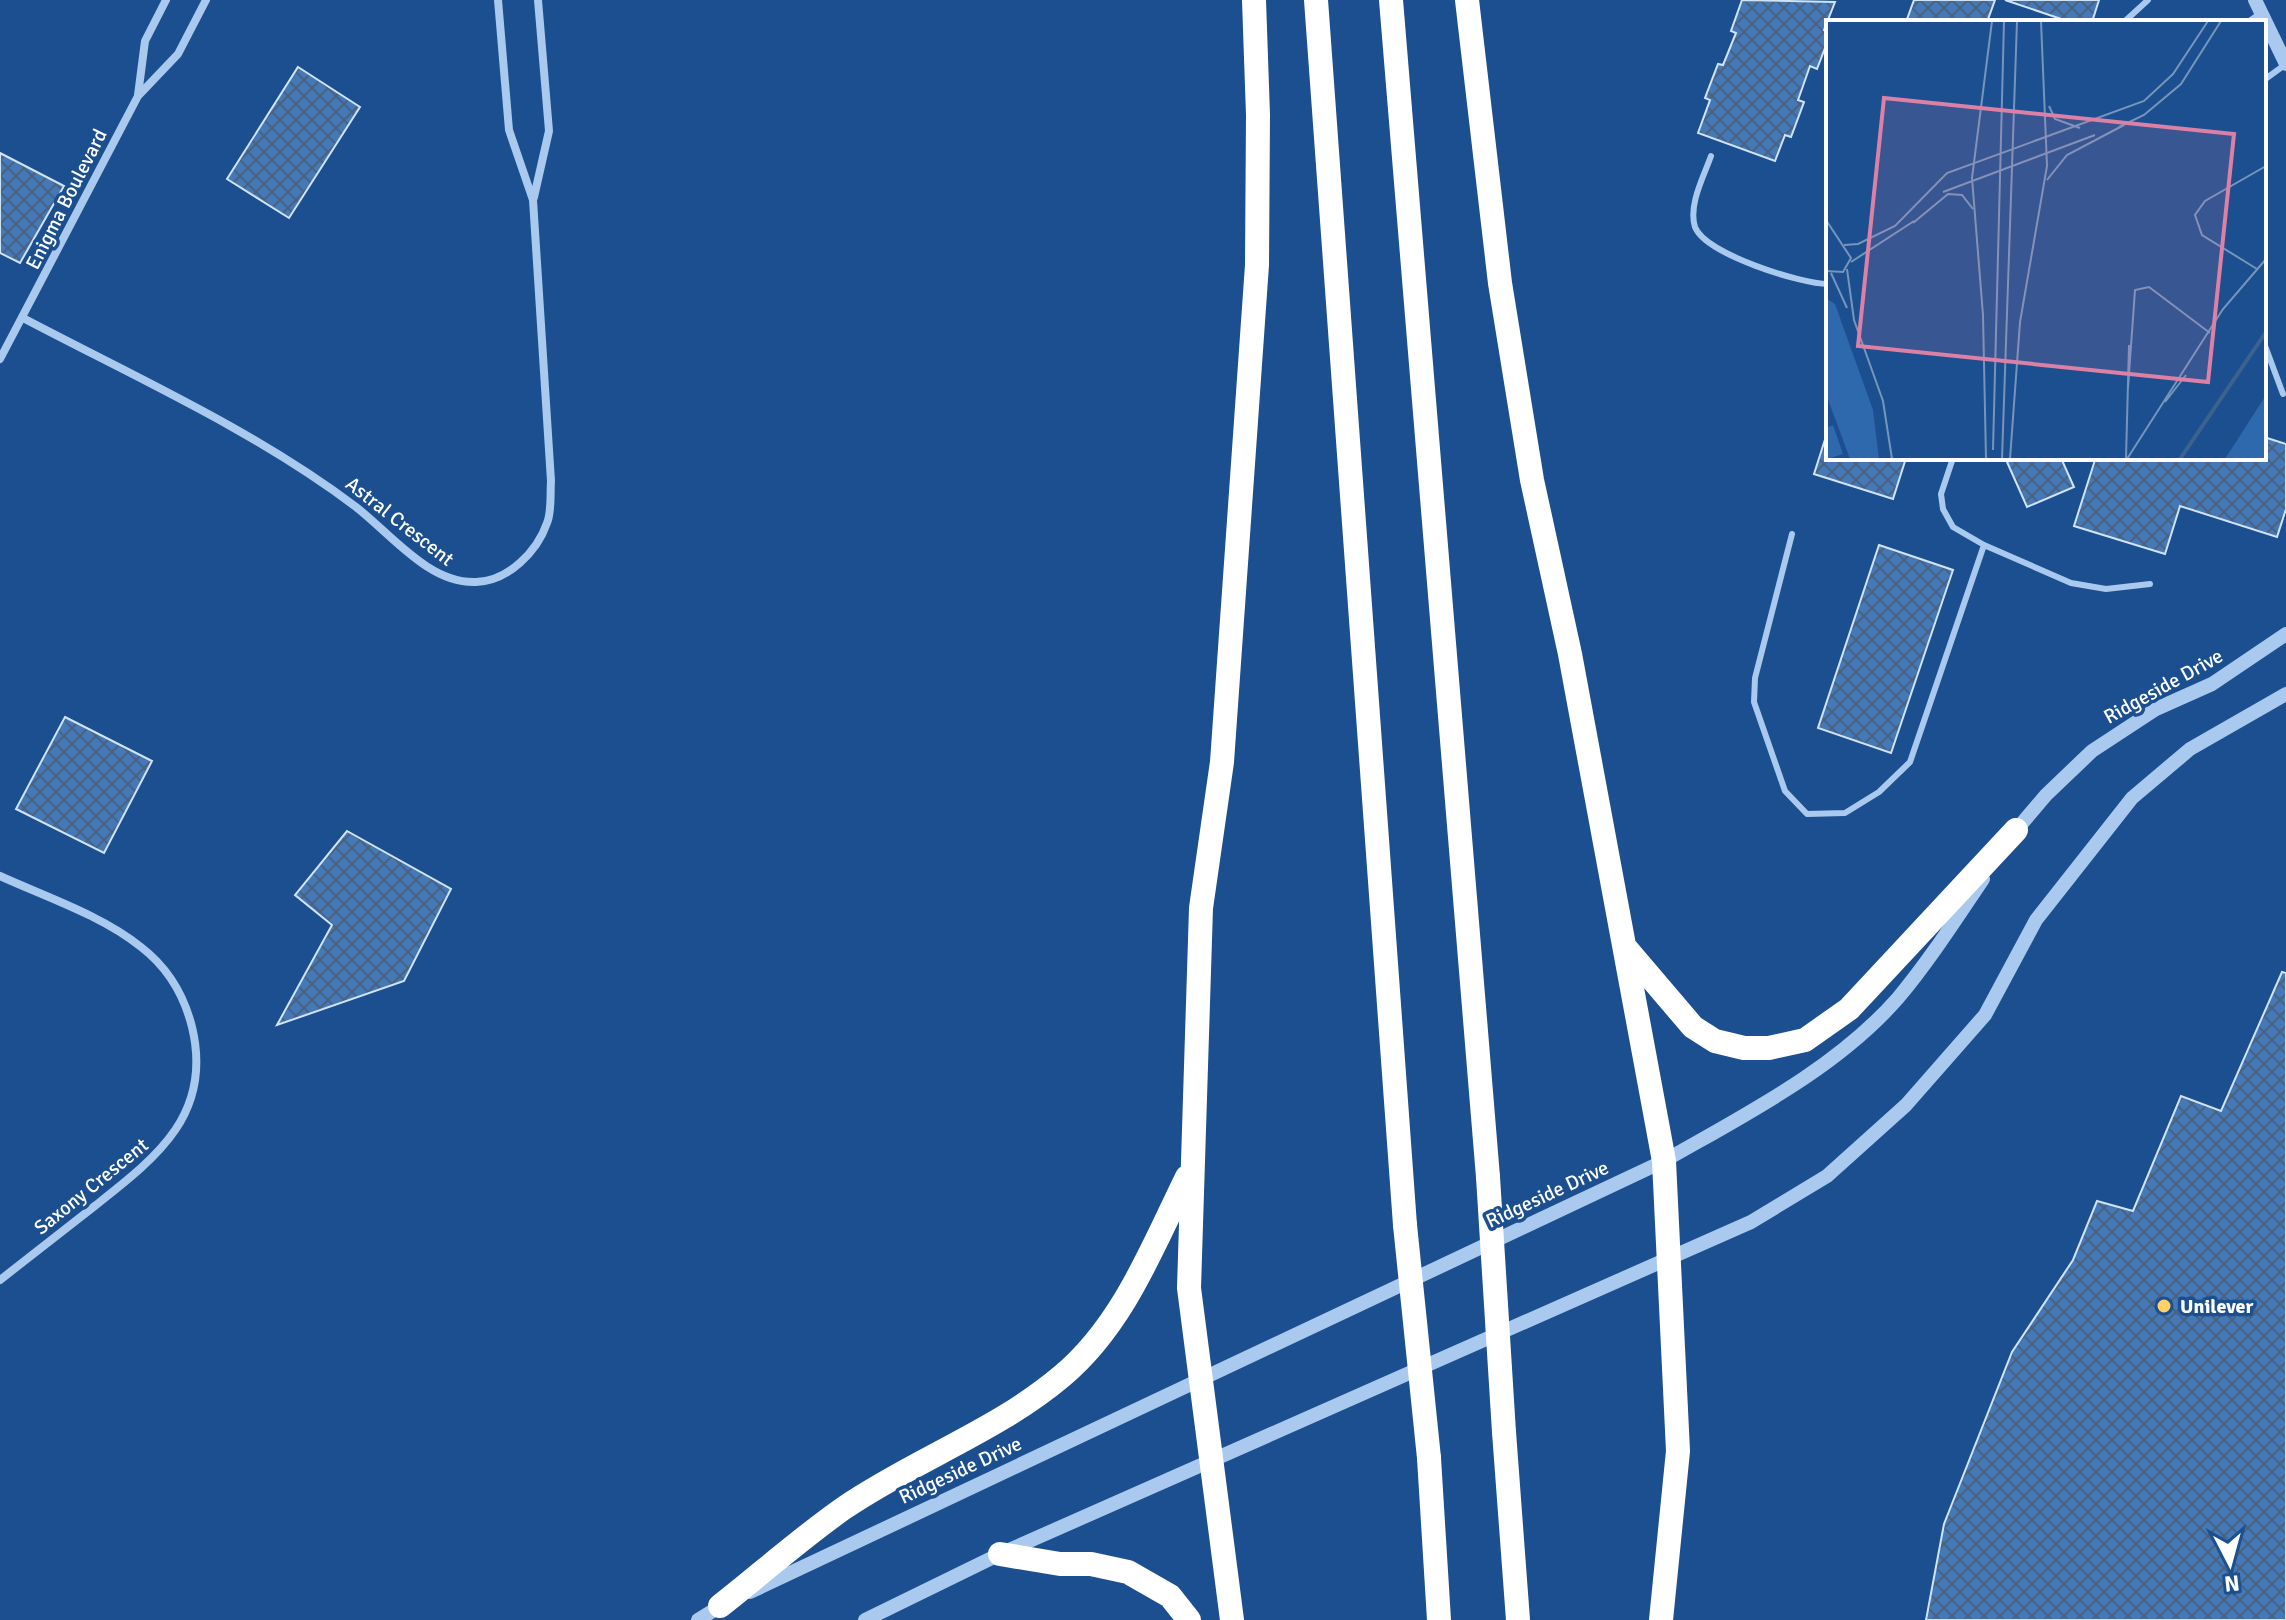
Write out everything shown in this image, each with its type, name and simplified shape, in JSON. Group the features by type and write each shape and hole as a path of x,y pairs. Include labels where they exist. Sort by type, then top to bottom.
{"highway":[{"path":"1232,1620 1189,1288 1201,908 1222,762 1257,265 1258,115 1254,0"},
{"path":"1316,0 1405,1225 1429,1458 1439,1620"},
{"path":"1391,0 1488,1177 1518,1620"},
{"path":"1467,0 1500,283 1522,419 1664,1161 1678,1451 1661,1620"},
{"path":"1622,945 1693,1027 1715,1041 1744,1048 1769,1048 1805,1040 1849,1009 2016,830"},
{"path":"720,1606 845,1507 983,1429 1063,1376 1108,1326 1140,1273 1191,1169"},
{"path":"1000,1554 1060,1564 1091,1564 1128,1572 1170,1596 1189,1620"}],"street":[{"name":"Enigma Boulevard","path":"138,96 145,41 166,0"},
{"name":"Enigma Boulevard","path":"0,359 138,96 178,54 206,0"},
{"name":"Astral Crescent","path":"23,318 226,425 319,479 448,579 478,582 505,575 534,550 548,521 551,481 533,200 509,130 498,0"},
{"name":"Astral Crescent","path":"533,200 549,131 538,0"},
{"path":"2266,23 2286,64"},
{"name":"Ridgeside Drive","path":"698,1620 720,1606 1664,1161 1771,1099 1853,1041 1896,999 1938,946 2016,830 2092,751 2156,709 2212,684 2286,634"},
{"path":"865,1620 1000,1554 1751,1222 1827,1176 1906,1105 1985,1015 2036,920 2132,798 2190,749 2286,694"},
{"name":"Saxony Crescent","path":"0,876 129,940 166,972 186,1003 195,1039 197,1075 188,1107 169,1143 143,1168 0,1280"}],"lane":[{"path":"2126,20 2148,0"},
{"path":"2266,79 2286,64"},
{"path":"1711,156 1693,211 1696,228 1702,238 1716,248 1799,281 1826,284"},
{"path":"2266,348 2283,394"},
{"path":"1952,460 1941,494 1943,509 1953,527 1984,545 2087,587 2150,584"},
{"path":"1792,534 1755,678 1754,702 1785,791 1807,814 1825,816 1845,813 1879,792 1910,762 1984,545"}],"building":[{"path":"1742,0 1835,2 1826,20 1826,45 1817,69 1810,66 1798,100 1804,102 1791,137 1785,135 1775,161 1698,133 1710,100 1705,98 1718,64 1723,65 1736,33 1731,31"},
{"path":"1914,0 1995,0 1988,20 1907,20"},
{"path":"2005,0 2099,0 2093,20 2064,20"},
{"path":"298,67 360,107 289,218 227,179"},
{"path":"0,153 64,186 20,263 0,253"},
{"path":"1826,436 1826,460 1905,460 1893,499 1814,474"},
{"path":"2266,438 2286,444 2286,509 2277,537 2180,506 2165,554 2074,526 2095,460 2266,460"},
{"path":"2062,460 2074,487 2027,507 2007,462"},
{"path":"1879,545 1953,570 1891,753 1818,728"},
{"path":"65,717 152,761 104,853 16,809"},
{"path":"347,831 451,889 404,981 277,1025 332,925 295,895"},
{"name":"Unilever","path":"2282,972 2286,973 2286,1620 1926,1620 1944,1524 2012,1352 2073,1260 2097,1201 2133,1211 2181,1096 2221,1111"}],"place":[{"name":"Unilever","path":"2164,1306"}]}
